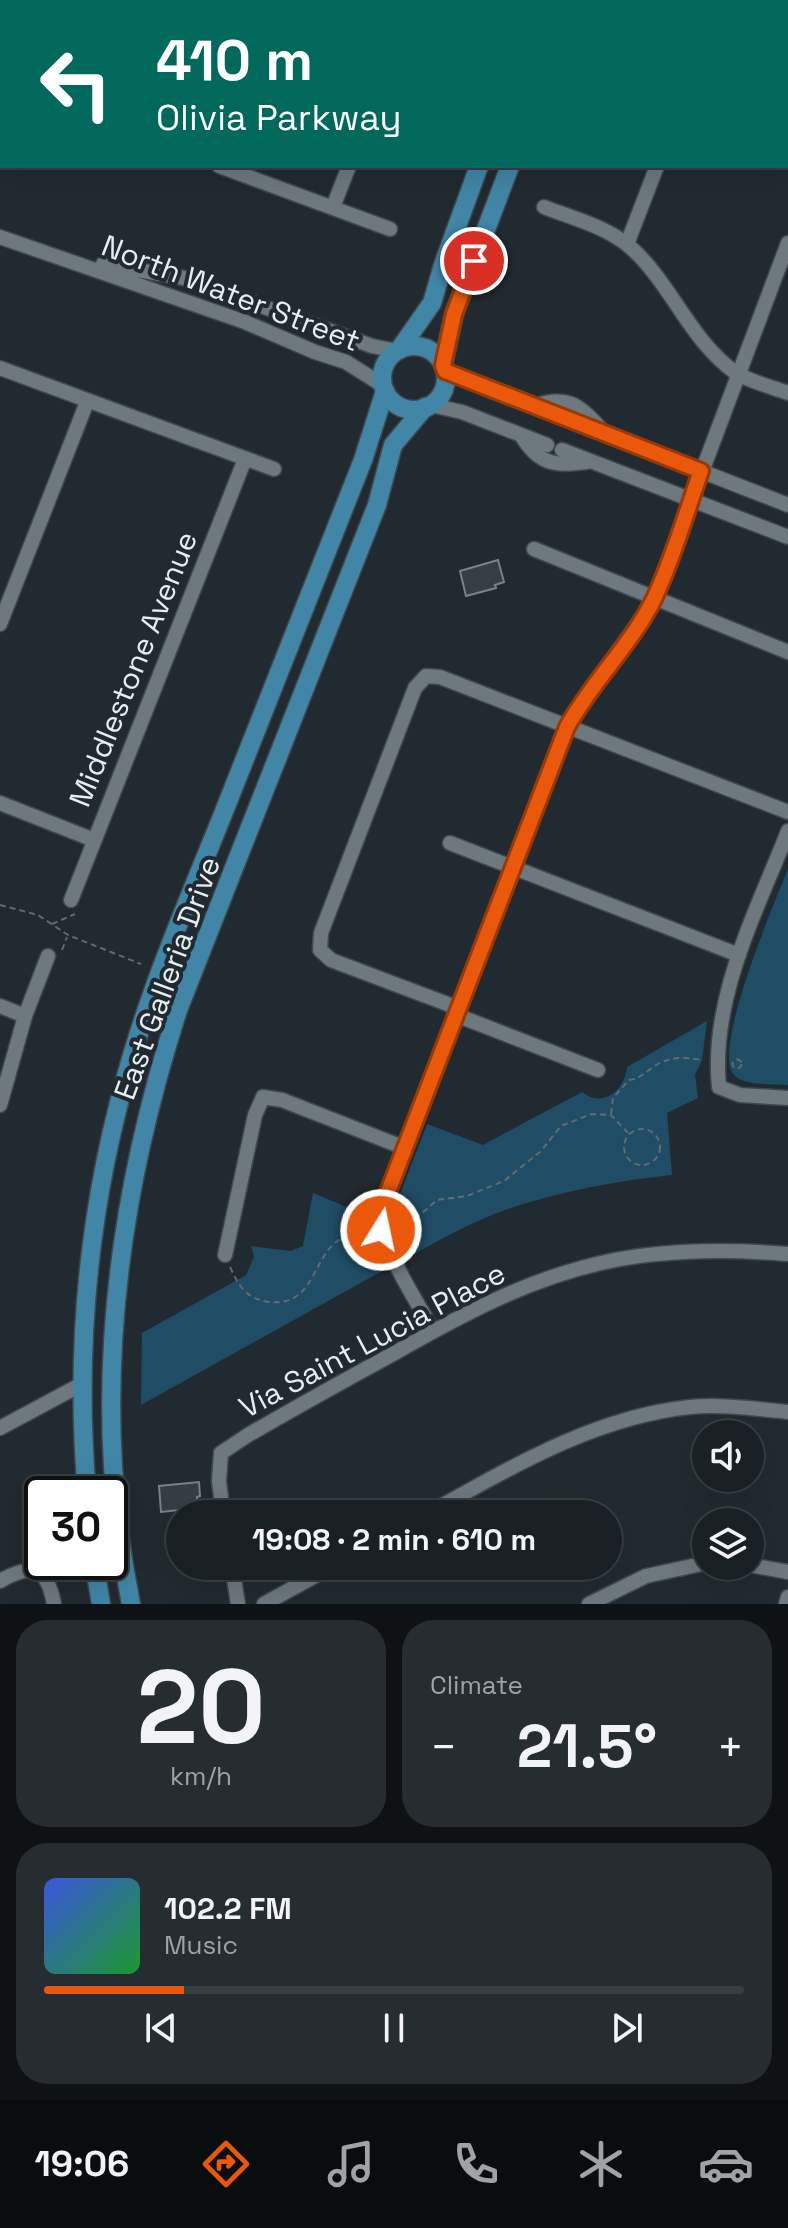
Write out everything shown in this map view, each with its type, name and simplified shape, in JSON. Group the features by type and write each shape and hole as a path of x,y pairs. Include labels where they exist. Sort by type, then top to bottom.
{"main road":[{"path":"478,168 432,303 383,370 384,389 400,406 410,409 428,406 444,388 444,368 454,314 509,168"},
{"path":"398,350 423,347 432,351 444,368"},
{"name":"East Galleria Drive","path":"86,1476 82,1384 84,1321 97,1206 109,1142 134,1049 154,989 363,460 384,389"},
{"name":"East Galleria Drive","path":"131,1604 118,1530 114,1485 111,1354 123,1233 141,1137 178,1010 377,505 393,445 428,406"},
{"path":"97,1580 101,1604"}],"street":[{"path":"225,168 390,229"},
{"path":"333,207 348,168"},
{"path":"627,244 656,168"},
{"path":"544,207 603,230 627,244 663,283 704,343 737,373 788,393"},
{"name":"North Water Street","path":"0,237 191,301 346,362 384,389"},
{"path":"433,1331 387,1246 381,1230 381,1210 567,727 583,698 654,599 788,243"},
{"name":"North Water Street","path":"55,256 184,278 372,346 398,350"},
{"path":"0,368 274,469"},
{"path":"444,368 534,406 555,398 583,409 603,431 788,505"},
{"path":"0,624 87,402"},
{"path":"428,406 462,412 788,537"},
{"path":"521,435 533,455 547,461 561,465 592,461"},
{"name":"Middlestone Avenue","path":"75,904 94,840 245,459"},
{"path":"534,549 788,652"},
{"path":"598,1070 331,960 320,950 321,933 415,688 426,676 440,677 788,812"},
{"path":"0,803 94,840"},
{"path":"788,831 739,955 720,1021 716,1064 719,1087 740,1095 788,1098"},
{"path":"450,843 739,955"},
{"path":"0,1105 25,1016 54,955"},
{"path":"0,1006 25,1016"},
{"path":"225,1255 255,1115 263,1097 282,1100 405,1148"},
{"name":"Via Saint Lucia Place","path":"221,1500 221,1453 490,1301 537,1282 602,1263 677,1251 743,1250 788,1254"},
{"path":"0,1428 82,1384"},
{"path":"452,1500 507,1469 591,1429 606,1425 691,1407 735,1406 788,1412"},
{"path":"589,1604 646,1576 692,1566"},
{"path":"764,1568 788,1572"},
{"path":"0,1581 28,1569 43,1574 50,1584 54,1604"},
{"path":"234,1580 238,1604"},
{"path":"264,1604 308,1580"},
{"path":"786,1604 788,1597"}],"path":[{"path":"52,924 70,918 75,904"},
{"path":"0,905 38,915 68,935 141,964"},
{"path":"54,955 68,935"},
{"path":"611,1115 613,1098 629,1080 639,1079 658,1064 674,1057 702,1060"},
{"path":"395,1228 414,1220 437,1200 467,1196 504,1181 541,1151 568,1122 591,1114 611,1115 629,1134"},
{"path":"646,1129 657,1136 660,1148 655,1159 645,1165 629,1160 624,1150 629,1134 646,1129"},
{"path":"225,1255 240,1288 248,1295 258,1300 281,1302 305,1289 331,1247 339,1240 368,1232"}],"shaded area":[{"path":"788,869 788,1085 752,1083 734,1075 729,1060 731,1037 759,942"},
{"path":"707,1021 702,1060 695,1075 698,1098 667,1113 672,1175 630,1180 528,1203 469,1225 407,1258 395,1228 395,1207 427,1124 483,1145 582,1092 590,1097 605,1098 622,1083 627,1067"},
{"path":"313,1193 361,1213 367,1210 372,1249 382,1271 141,1405 142,1333 246,1275 254,1257 251,1246 291,1251 303,1246"}],"building":[{"path":"498,560 504,582 495,585 496,588 466,596 460,571"},
{"path":"199,1482 200,1496 197,1500 166,1500 166,1511 161,1512 159,1486"}],"route":[{"path":"381,1230 381,1210 567,727 583,698 654,599 701,471 445,371 443,365 454,314 474,261"}]}
